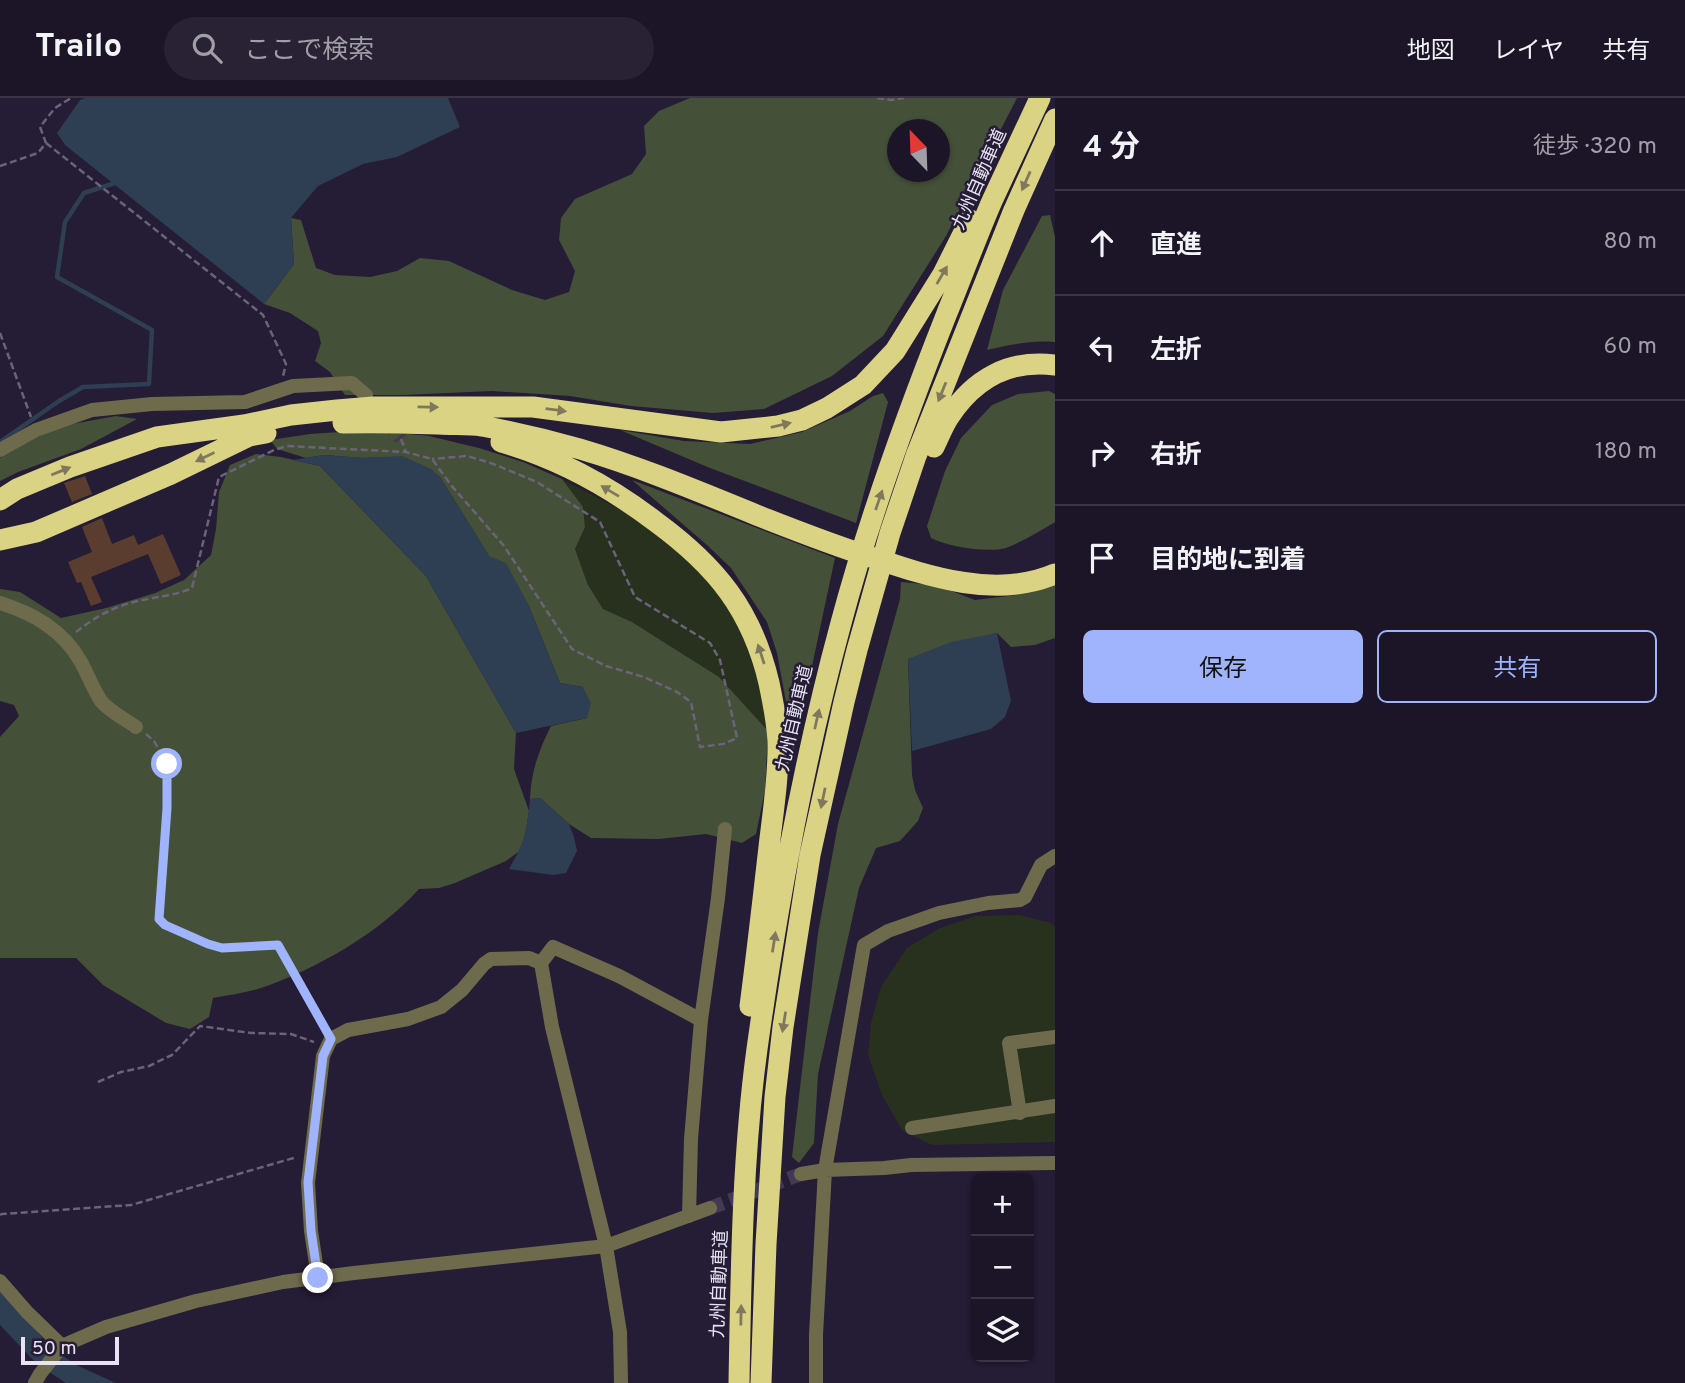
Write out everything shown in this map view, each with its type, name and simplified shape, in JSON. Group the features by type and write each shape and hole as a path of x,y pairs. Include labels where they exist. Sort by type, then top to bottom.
{"highway":[{"name":"九州自動車道","path":"739,1383 741,1270 757,1052 789,846 824,689 841,621 870,526 926,367 991,204 1040,98"},
{"path":"761,1383 775,1097 783,1027 810,855 857,650 890,533 916,456 1014,210 1055,119"},
{"path":"0,500 17,489 49,476 157,437 337,410 373,407 533,407 721,432 778,426 802,420 863,385 895,352 960,243 980,200 1018,145"},
{"path":"857,650 887,587 930,456 947,418 975,386 994,374 1029,364 1055,365"},
{"path":"463,408 594,439 662,463 838,540"},
{"path":"0,540 36,532 171,474 248,436 342,423 383,422 479,426 582,450 918,566 953,581 991,585 1030,582 1055,574"},
{"path":"438,424 511,445 570,469 637,507 678,537 716,573 743,611 757,641 774,702 778,740 774,806 750,1013 747,1160"},
{"path":"918,566 1002,572 1025,569 1055,559"}],"street":[{"path":"0,450 36,430 92,410 152,404 245,402 293,386 352,383 366,395"},
{"path":"0,603 25,611 66,640 102,701 110,710 136,727"},
{"path":"689,1216 691,1139 701,1020 725,829"},
{"path":"817,1383 816,1335 824,1170 864,945 888,930 939,913 988,903 1020,900 1025,897 1041,865 1055,856"},
{"path":"621,1383 620,1332 606,1246 552,1027 541,962 553,947 619,976 701,1020"},
{"path":"318,1278 308,1182 323,1056 329,1043 348,1030 408,1019 441,1007 462,990 491,959 529,958 541,962"},
{"path":"1020,1113 1009,1043 1055,1037"},
{"path":"912,1128 1055,1106"},
{"path":"801,1174 824,1170 911,1165 1055,1163"},
{"path":"37,1379 62,1346 106,1327 196,1301 283,1282 606,1246 710,1208"},
{"path":"0,1280 27,1312 62,1346"}],"path":[{"path":"71,98 55,108 40,127 46,143 263,315 286,364 283,377 268,394"},
{"path":"877,98 904,98"},
{"path":"0,166 38,153 46,143"},
{"path":"0,333 36,430"},
{"path":"401,439 407,452"},
{"path":"66,640 92,620 121,606 192,588 219,477 274,450 287,446 407,452 432,458 467,456 537,482 600,522 635,597 710,643 720,660 737,738 723,744 700,747 691,702 677,692 645,677 606,666 572,649 504,546 451,485 432,458"},
{"path":"136,727 154,741 167,764 167,808 159,919 165,925 222,948 278,945 329,1043"},
{"path":"98,1082 121,1072 149,1066 172,1055 200,1026 251,1033 291,1034 329,1043"},
{"path":"0,1215 131,1205 311,1153"}],"green space":[{"path":"690,98 1017,98 946,236 883,336 832,376 764,409 713,413 631,406 570,396 492,391 345,395 330,372 315,361 321,343 318,331 290,313 264,304 294,264 291,218 301,220 316,268 335,275 370,277 397,271 420,258 449,261 512,290 545,300 569,292 575,271 559,240 561,218 575,199 632,174 646,154 644,126 659,111"},
{"path":"1050,215 1055,237 1055,342 1029,342 987,350 1003,290 1042,216"},
{"path":"1049,391 1055,394 1055,522 1006,548 968,548 931,538 927,526 945,471 961,438 992,405 1018,394"},
{"path":"883,393 888,402 856,523 710,468 620,430 684,441 750,444 802,432"},
{"path":"116,416 137,419 81,449 0,481 0,458 24,437 67,425"},
{"path":"370,430 429,436 479,448 523,462 562,479 583,507 585,527 575,549 588,585 603,609 632,622 719,677 768,731 765,790 756,834 742,843 706,834 659,839 591,838 569,824 540,798 530,799 536,761 551,726 587,718 583,687 560,683 528,604 489,556 440,477 402,457 324,455 306,458 277,449 270,440"},
{"path":"256,454 320,466 426,576 516,733 514,769 529,811 521,850 506,861 455,883 439,888 419,889 404,905 367,934 303,971 255,990 213,998 209,1017 190,1029 166,1023 103,985 76,958 0,958 0,737 19,716 14,705 0,701 0,589 20,592 61,618 155,593 184,580 211,555 219,492 230,465"},
{"path":"562,479 644,522 688,555 721,595 745,639 760,688 768,731 719,677 632,622 603,609 588,585 575,549 585,527 583,508"},
{"path":"632,480 835,558 792,760 786,702 777,653 767,622 731,568"},
{"path":"901,582 936,585 975,600 1016,595 1055,583 1055,638 1035,645 1011,647 997,633 908,659 912,775 923,808 918,821 900,841 876,848 859,888 818,1074 814,1143 799,1163 792,1157 818,933 838,824 900,599"},
{"path":"1020,915 1051,923 1055,927 1055,1142 932,1145 902,1130 882,1095 868,1055 871,1023 881,987 907,948 938,929 975,916"}],"water":[{"path":"448,98 460,127 397,157 363,164 318,186 291,218 294,264 264,304 65,145 57,133 80,100"},
{"path":"324,455 365,458 402,456 431,469 440,477 489,556 506,563 528,604 560,683 583,687 591,703 587,718 516,733 426,576 320,466 292,460"},
{"path":"997,633 1011,701 1005,717 991,729 912,751 908,659 951,642"},
{"path":"540,798 569,824 574,837 577,851 566,873 553,875 509,869 524,836 530,799"},
{"path":"0,1288 48,1344 74,1364 116,1383 66,1383 37,1364 0,1325"}],"building":[{"path":"85,476 92,494 72,502 64,483"},
{"path":"102,518 112,544 134,535 138,545 163,534 181,575 161,584 148,554 91,577 102,602 91,606 81,582 77,583 68,562 92,552 82,527"}],"waterway":[{"path":"0,442 83,387 149,384 152,330 57,277 65,222 84,193 118,182"}],"tunnel":[{"path":"386,420 401,439"},
{"path":"710,1208 801,1174"}],"route":[{"path":"167,764 167,808 159,919 165,925 222,948 278,945 331,1039 323,1056 308,1182 318,1278"}]}
